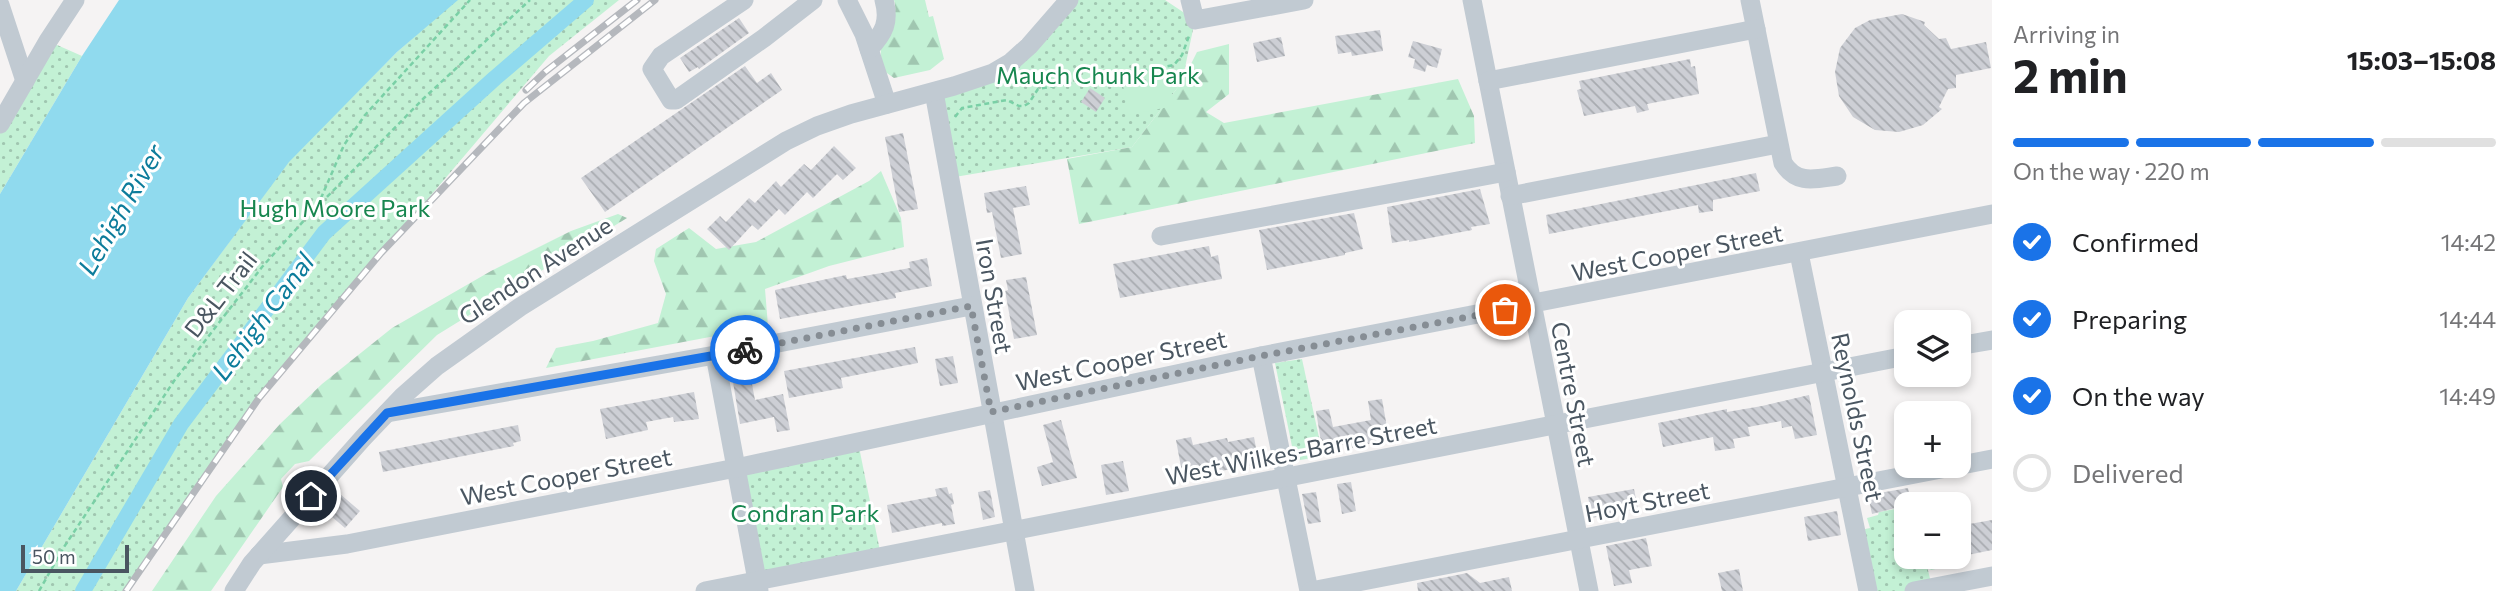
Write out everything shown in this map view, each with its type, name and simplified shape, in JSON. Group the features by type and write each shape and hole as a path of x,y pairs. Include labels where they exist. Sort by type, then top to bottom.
{"street":[{"path":"0,124 75,0"},
{"path":"744,0 661,56 653,65 652,69 671,100 676,100 804,3"},
{"path":"847,0 869,49 887,104"},
{"path":"869,49 884,33 887,12 884,0"},
{"name":"Glendon Avenue","path":"234,591 260,555 387,413 419,380 478,335 764,154 817,126 983,78 1002,68 1029,46 1069,0"},
{"path":"1190,0 1195,20 1304,0"},
{"name":"Centre Street","path":"1472,0 1588,591"},
{"path":"1750,0 1783,163 1790,173 1798,178 1810,180 1837,176"},
{"path":"0,5 25,81"},
{"path":"1488,81 1756,29"},
{"name":"Iron Street","path":"934,92 1025,591"},
{"path":"1510,196 1778,144"},
{"path":"1161,236 1506,172"},
{"name":"West Cooper Street","path":"260,555 347,544 736,468 1261,356 1992,214"},
{"name":"Reynolds Street","path":"1799,253 1868,591"},
{"path":"387,413 971,306"},
{"path":"1971,344 1992,340"},
{"path":"715,355 758,586"},
{"path":"1261,356 1310,591"},
{"name":"West Wilkes-Barre Street","path":"705,591 758,586 1014,529 1894,358"},
{"name":"Hoyt Street","path":"1310,591 1992,459"},
{"path":"1914,591 1992,576"}],"path":[{"name":"D&L Trail","path":"39,591 64,547 174,381 262,267 318,205 344,145 365,116 470,0"},
{"path":"318,205 424,98 530,0"},
{"path":"939,120 956,117 962,108 1007,100 1024,106 1038,89 1174,65 1182,55 1195,20"}],"green space":[{"name":"Hugh Moore Park","path":"456,0 619,0 549,56 259,398 126,591 16,591 188,298 292,157 397,52"},
{"path":"894,0 925,0 929,17 933,16 944,59 930,70 894,78 884,71 881,46 894,17"},
{"name":"Mauch Chunk Park","path":"1068,0 1165,0 1195,20 1182,82 1132,147 949,178 934,92 1018,57"},
{"path":"48,41 82,56 0,194 0,124"},
{"path":"1229,44 1229,94 1206,112 1224,123 1458,79 1474,116 1475,143 1079,224 1067,159 1132,147 1182,82 1197,52"},
{"path":"1169,76 1174,106 1128,115 1123,85"},
{"path":"881,171 901,218 904,247 829,266 765,289 768,326 546,368 556,348 658,323 666,294 654,261 656,249 689,228 716,249 756,242 869,181"},
{"path":"618,214 627,218 437,335 309,461 295,464 281,479 283,487 211,591 152,591 216,496 280,424 322,384 392,328 491,271 571,231"},
{"path":"1302,359 1323,456 1295,461 1275,363"},
{"name":"Condran Park","path":"858,442 881,556 757,581 736,468"},
{"path":"1894,509 1894,569 1928,569 1932,587 1914,591 1868,591 1856,531 1870,528 1867,518 1878,515 1879,512"}],"water":[{"name":"Lehigh River","path":"119,0 458,0 397,52 289,162 188,298 16,591 0,591 0,194 82,56"}],"building":[{"path":"1902,14 1925,22 1924,25 1939,39 1946,38 1951,49 1986,42 1991,68 1956,75 1956,88 1948,89 1939,107 1942,109 1923,125 1899,132 1875,130 1853,117 1839,96 1835,72 1840,48 1855,28 1870,20"},
{"path":"739,18 749,33 699,69 698,67 689,72 680,58"},
{"path":"1380,30 1383,51 1352,56 1351,52 1338,54 1335,36"},
{"path":"1281,37 1285,56 1257,62 1253,43"},
{"path":"1413,41 1442,49 1437,68 1427,65 1425,72 1413,68 1415,59 1408,57"},
{"path":"1690,59 1691,67 1695,66 1699,94 1647,104 1649,110 1637,113 1635,106 1584,116 1577,90 1581,89 1579,81"},
{"path":"745,66 757,83 771,73 782,90 605,212 581,178"},
{"path":"1090,88 1105,98 1096,112 1081,102"},
{"path":"903,133 918,209 899,212 885,137"},
{"path":"834,146 856,168 843,180 837,174 813,198 807,192 785,215 779,209 758,230 752,225 729,250 707,229 720,216 726,222 749,198 755,203 776,181 781,187 804,164 811,170"},
{"path":"1756,173 1760,191 1713,200 1713,211 1699,213 1698,205 1549,234 1546,215"},
{"path":"1026,186 1030,205 1013,208 1022,254 1001,258 992,212 987,213 984,193"},
{"path":"1480,189 1490,224 1471,227 1472,230 1392,243 1387,207"},
{"path":"1354,213 1363,249 1267,270 1259,230"},
{"path":"1209,246 1211,257 1218,255 1222,279 1120,298 1113,264"},
{"path":"927,258 932,286 895,293 896,298 780,319 775,290 846,275 847,279 910,268 909,262"},
{"path":"1026,277 1037,335 1014,339 1005,291 1008,290 1006,280"},
{"path":"915,347 918,363 841,378 843,388 789,398 784,371"},
{"path":"953,356 958,383 940,386 935,359"},
{"path":"751,379 755,400 783,394 790,430 777,432 774,417 740,424 733,382"},
{"path":"694,392 699,419 674,422 673,417 646,422 648,430 606,439 600,409"},
{"path":"1809,395 1817,435 1795,439 1792,426 1782,428 1781,421 1748,427 1750,436 1733,439 1735,448 1715,451 1713,437 1663,447 1658,423 1727,409 1727,412 1762,406"},
{"path":"1382,399 1389,439 1348,449 1347,444 1322,448 1316,411 1329,409 1333,427 1371,420 1368,401"},
{"path":"1061,420 1077,478 1042,486 1037,467 1053,462 1043,425"},
{"path":"518,425 521,441 513,443 514,446 383,472 379,452"},
{"path":"1191,437 1193,445 1227,438 1228,442 1254,437 1259,464 1183,478 1176,440"},
{"path":"1123,461 1129,491 1106,495 1101,465"},
{"path":"1351,482 1356,511 1342,514 1337,484"},
{"path":"947,487 949,494 952,493 954,504 951,505 955,524 942,526 942,523 892,533 887,505 937,496 935,489"},
{"path":"1908,488 1909,492 1894,492 1894,508 1872,514 1868,495"},
{"path":"1634,489 1638,509 1592,518 1588,497"},
{"path":"990,490 995,517 983,520 978,492"},
{"path":"1316,492 1321,522 1308,524 1302,494"},
{"path":"340,494 360,511 345,528 325,511"},
{"path":"1837,511 1841,535 1808,541 1804,517"},
{"path":"1992,520 1992,550 1971,554 1971,524"},
{"path":"1646,538 1652,566 1629,570 1632,583 1614,586 1606,546"},
{"path":"1739,569 1743,591 1722,591 1718,573"},
{"path":"1467,573 1480,583 1509,577 1512,591 1418,591 1417,583"}],"waterway":[{"name":"Lehigh Canal","path":"83,591 181,424 324,233 495,78 586,0"}],"railway":[{"path":"526,90 637,0"},
{"path":"126,591 259,398 381,253 524,103 655,0"}],"way so far":[{"path":"745,350 971,306 991,412 1261,356 1505,310"}],"route":[{"path":"311,496 387,413 745,350"}]}
